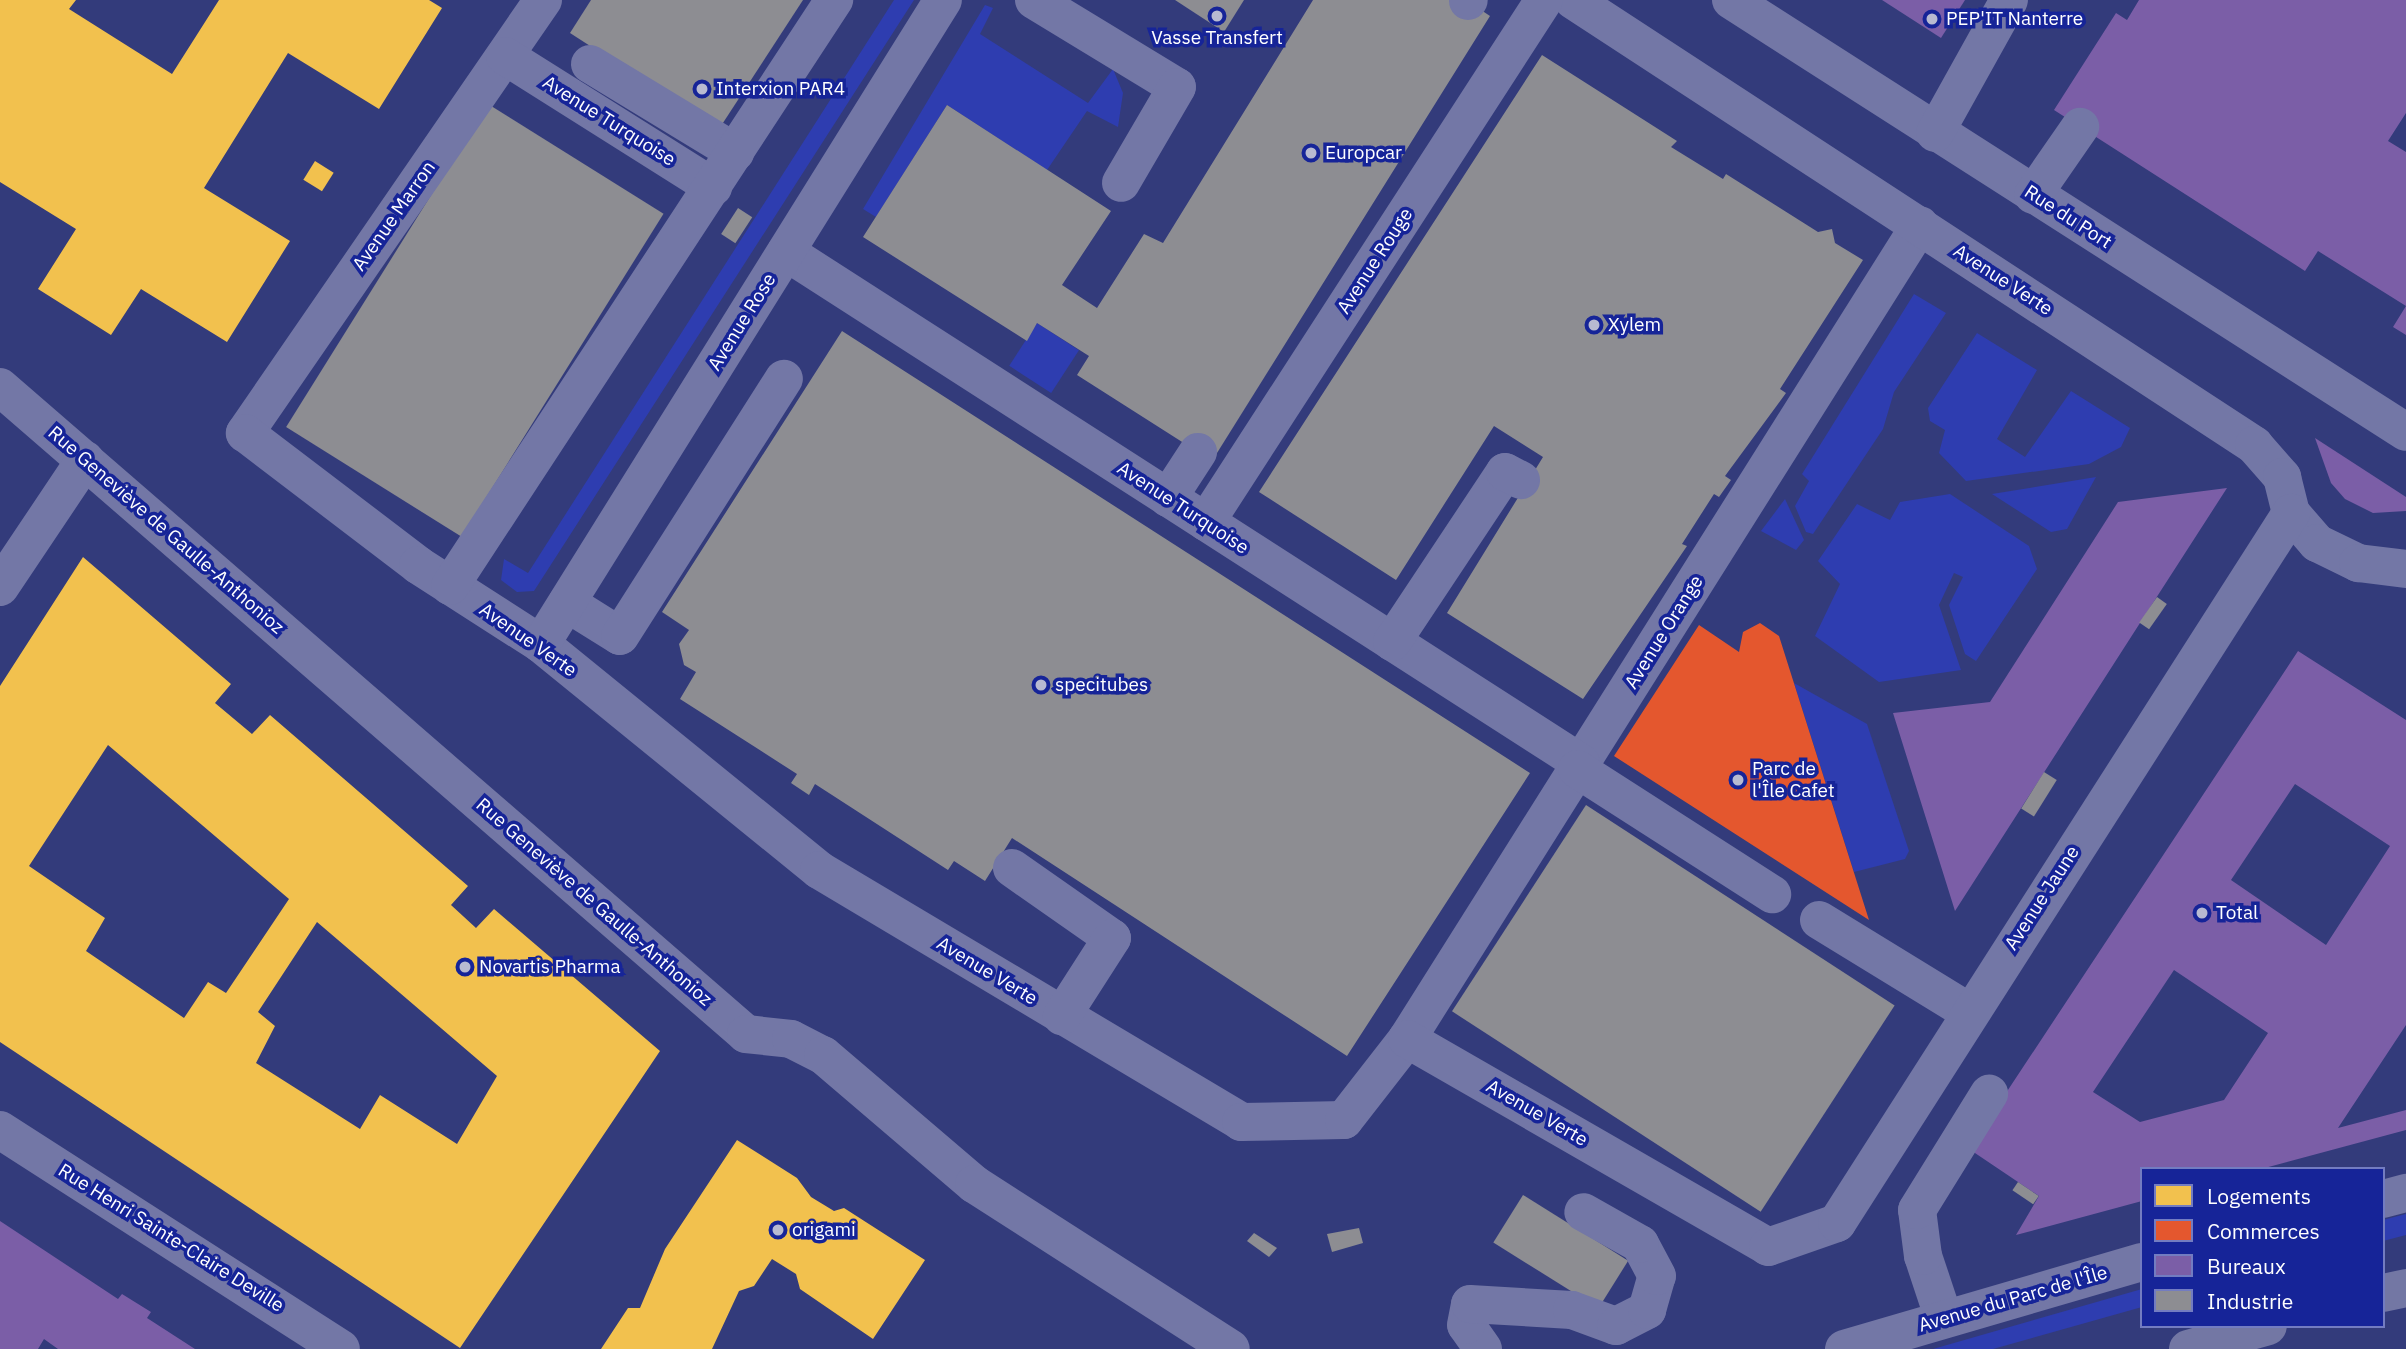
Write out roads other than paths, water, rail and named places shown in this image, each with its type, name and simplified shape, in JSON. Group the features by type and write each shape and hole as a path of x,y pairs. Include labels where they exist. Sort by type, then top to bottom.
{"highway":[{"path":"2385,1292 2406,1287"},
{"path":"2188,1349 2261,1328"}],"street":[{"name":"Avenue Marron","path":"245,433 543,0"},
{"path":"450,586 834,0"},
{"name":"Avenue Rose","path":"541,644 943,0"},
{"path":"1034,0 1177,87 1121,183"},
{"name":"Avenue Rouge","path":"1206,522 1544,0"},
{"name":"Avenue Verte","path":"1573,0 2254,445 2282,477 2291,513"},
{"name":"Rue du Port","path":"1731,0 2406,432"},
{"path":"1935,133 2008,4"},
{"name":"Avenue Turquoise","path":"505,55 713,187"},
{"path":"590,64 736,152"},
{"path":"2033,195 2080,127"},
{"name":"Avenue Orange","path":"1407,1039 1920,225"},
{"name":"Avenue Turquoise","path":"786,252 1392,642 1772,894"},
{"path":"589,684 784,379"},
{"name":"Rue Geneviève de Gaulle-Anthonioz","path":"0,387 746,1034 791,1039 823,1055 974,1184 1231,1349"},
{"name":"Avenue Verte","path":"245,433 450,586 541,644 819,870 1241,1122 1345,1120 1407,1039 1768,1247"},
{"path":"1168,498 1198,452"},
{"path":"0,587 85,460"},
{"path":"1392,642 1505,472 1521,480"},
{"path":"2291,513 2329,549 2358,563 2406,569"},
{"name":"Avenue Jaune","path":"1768,1247 1837,1223 1969,1012 2291,513"},
{"path":"567,603 620,636"},
{"path":"1012,868 1112,938 1062,1016"},
{"path":"1819,920 1969,1012"},
{"path":"1944,1318 1923,1256 1917,1210 1989,1094"},
{"name":"Rue Henri Sainte-Claire Deville","path":"0,1130 341,1349"},
{"path":"2385,1199 2406,1194"},
{"path":"1483,1349 1466,1325 1470,1304 1572,1310 1616,1326 1647,1310 1657,1276 1640,1244 1583,1212"},
{"name":"Avenue du Parc de l'Île","path":"1844,1349 2140,1263"}],"place":[{"name":"Vasse Transfert","path":"1217,16"},
{"name":"PEP'IT Nanterre","path":"1932,19"},
{"name":"Interxion PAR4","path":"702,89"},
{"name":"Europcar","path":"1311,153"},
{"name":"Xylem","path":"1594,325"},
{"name":"specitubes","path":"1041,685"},
{"name":"Parc de l'Île Cafet","path":"1738,780"},
{"name":"Total","path":"2202,913"},
{"name":"Novartis Pharma","path":"465,967"},
{"name":"origami","path":"778,1230"}]}
